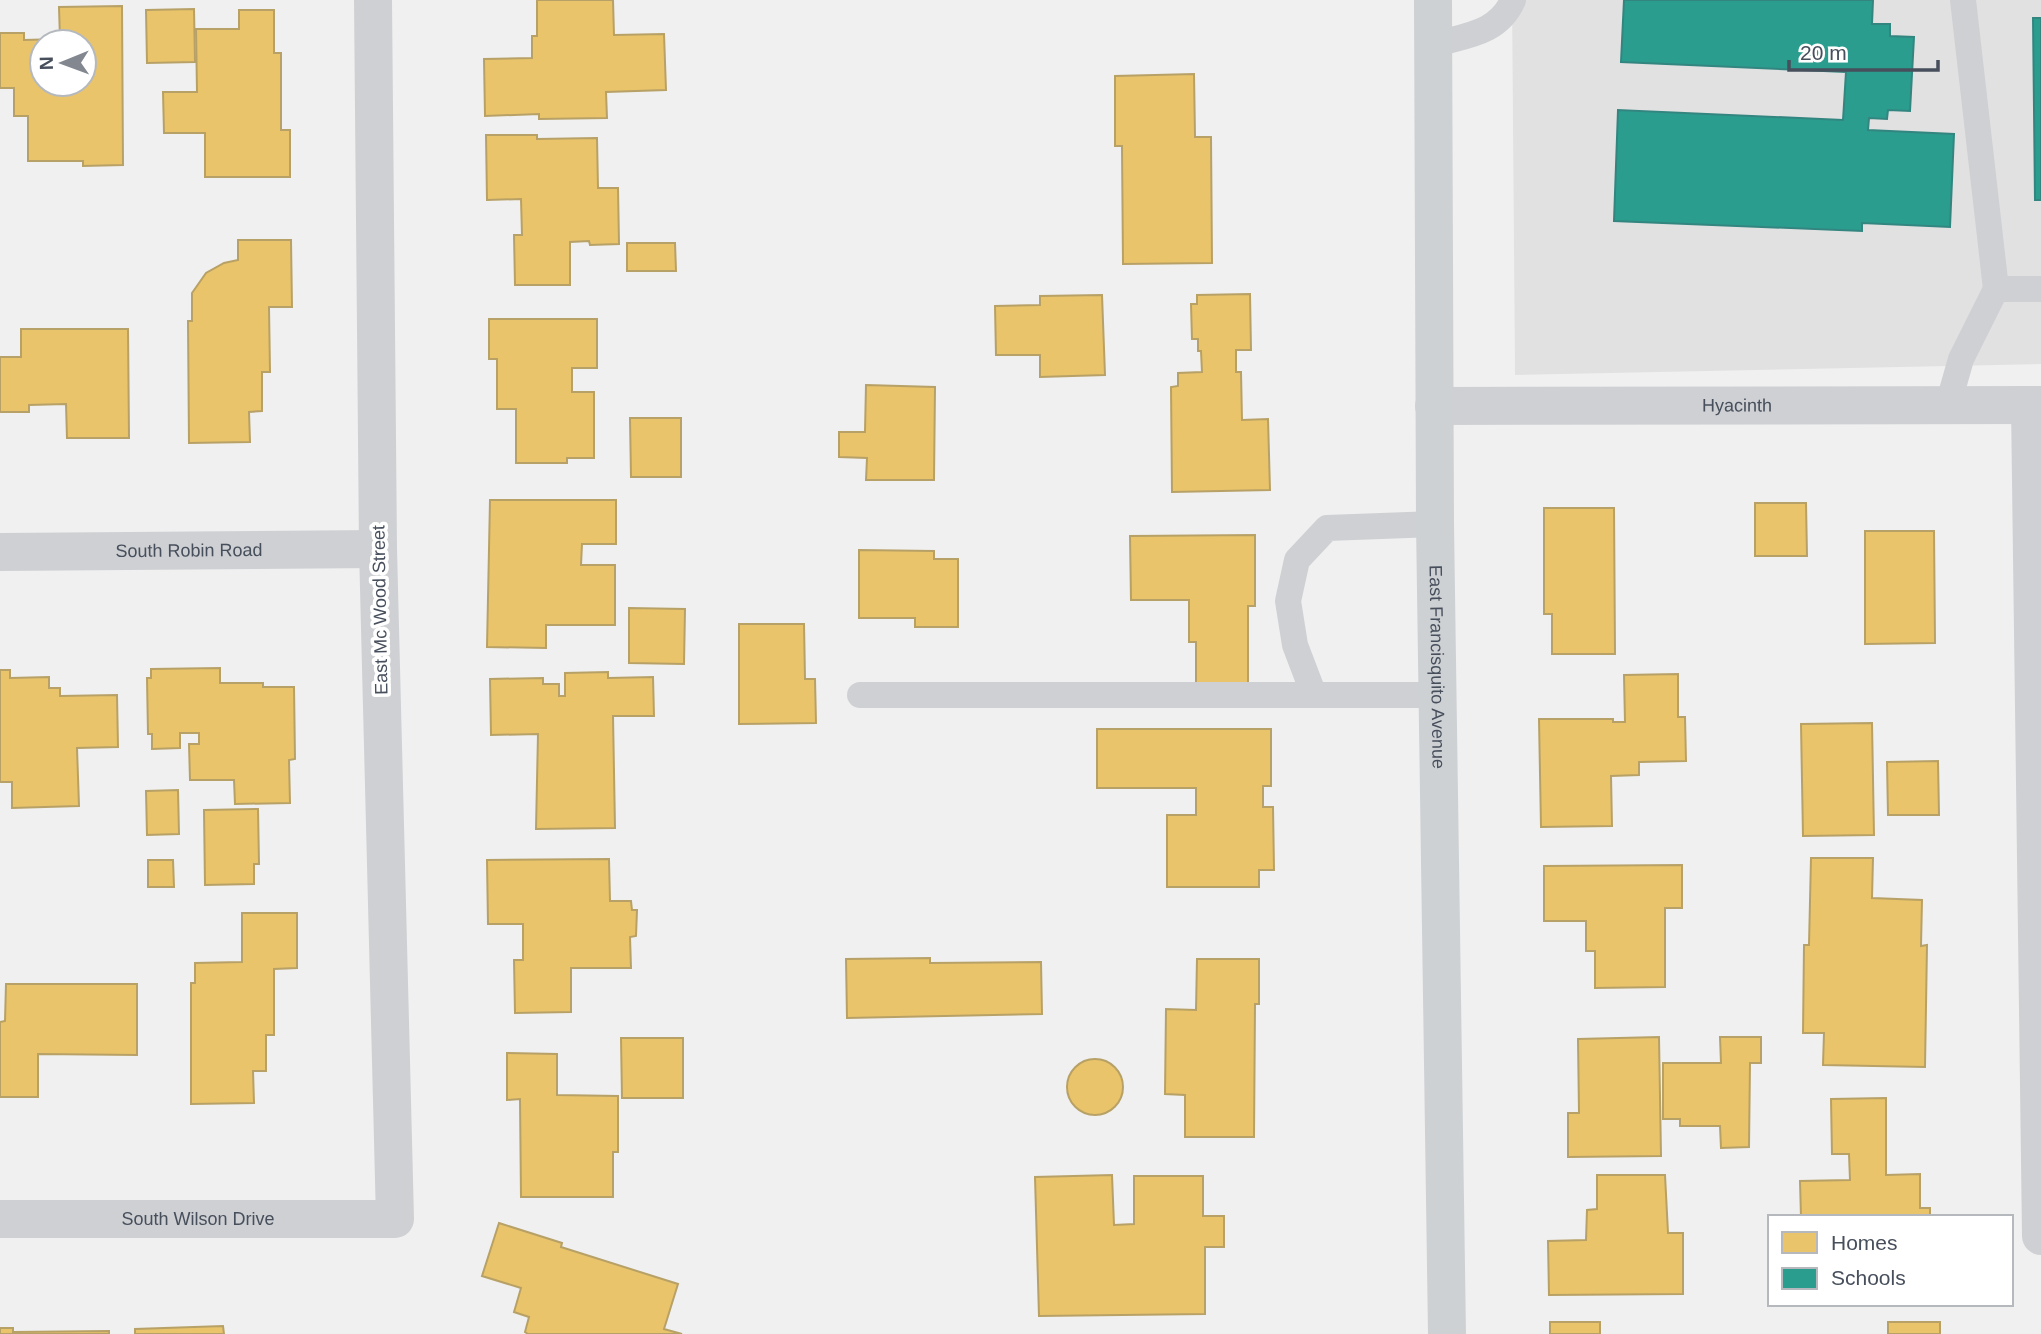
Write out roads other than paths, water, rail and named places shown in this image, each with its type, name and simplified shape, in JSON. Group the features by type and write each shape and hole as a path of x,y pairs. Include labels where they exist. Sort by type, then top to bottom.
{"street":[{"name":"East Mc Wood Street","path":"373,0 378,549 395,1219"},
{"name":"East Francisquito Avenue","path":"1433,0 1435,524 1447,1334"},
{"name":"Hyacinth","path":"1434,406 2036,405"},
{"path":"2036,405 2041,1236"},
{"name":"South Robin Road","path":"0,552 378,549"},
{"name":"South Wilson Drive","path":"0,1219 395,1219"}],"lane":[{"path":"1433,45 1492,27 1508,11 1513,0"},
{"path":"1948,405 1961,359 1996,289 1963,0"},
{"path":"1996,289 2041,289"},
{"path":"1314,695 1295,645 1288,601 1297,560 1327,528 1435,524"},
{"path":"860,695 1438,695"}]}
